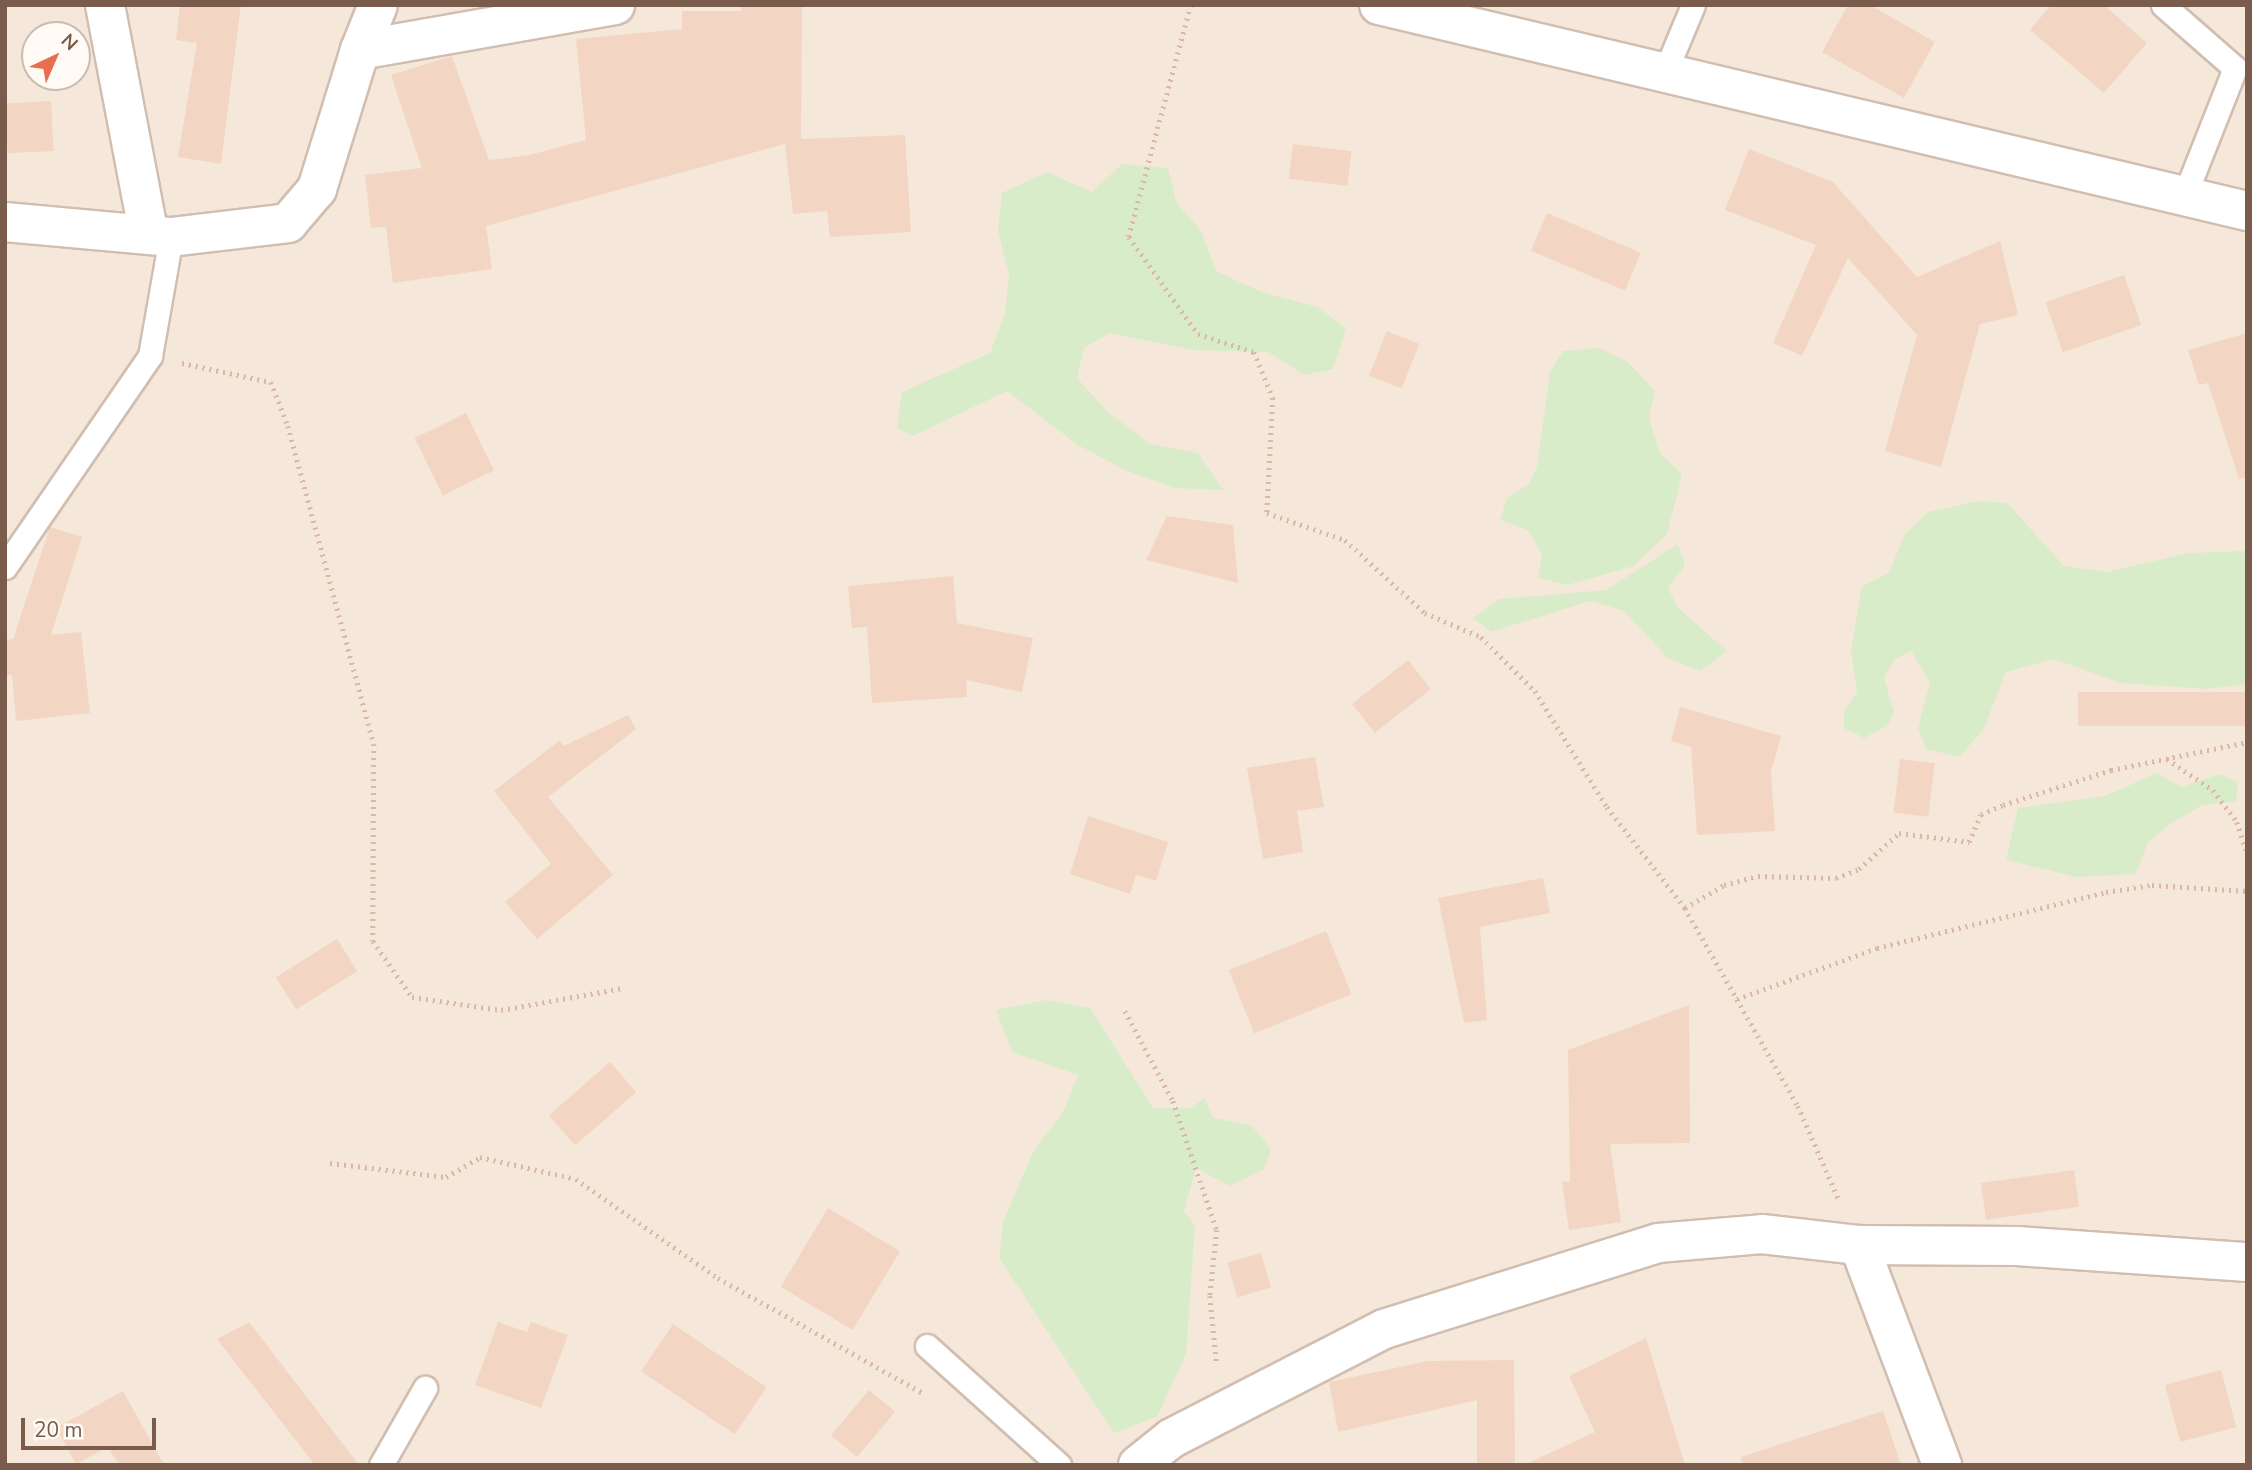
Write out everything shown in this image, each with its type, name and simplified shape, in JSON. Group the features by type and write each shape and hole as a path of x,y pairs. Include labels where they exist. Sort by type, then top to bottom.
{"street":[{"path":"105,5 160,236"},
{"path":"5,222 160,236 288,223 317,189 360,50 378,5"},
{"path":"360,50 615,5"},
{"path":"1379,5 2247,211"},
{"path":"1138,1465 1222,1413 1384,1329 1658,1243 1762,1234 1859,1245 2017,1247 2247,1262"},
{"path":"1859,1245 1942,1465"}],"lane":[{"path":"1665,72 1693,5"},
{"path":"2163,5 2235,68 2185,197"},
{"path":"5,567 150,356 160,236"},
{"path":"927,1346 1059,1465"},
{"path":"381,1465 425,1388"}],"path":[{"path":"1191,5 1129,237 1198,334 1254,352 1273,398 1268,513 1345,540 1425,613 1481,637 1535,691 1607,807 1685,908 1798,1106 1859,1245"},
{"path":"150,356 271,382 374,744 373,941 412,997 501,1010 623,988"},
{"path":"1685,908 1724,885 1758,876 1836,878 1859,869 1899,833 1969,842 1981,814 2111,770 2247,742"},
{"path":"2166,760 2213,790 2237,822 2247,852"},
{"path":"1737,999 1877,948 2106,892 2152,885 2247,891"},
{"path":"1125,1011 1173,1101 1217,1230 1210,1296 1222,1413"},
{"path":"330,1163 446,1177 480,1157 576,1178 718,1278 930,1397"}],"shaded area":[{"path":"5,5 2247,5 2247,1465 5,1465"}],"green space":[{"path":"1122,164 1168,168 1176,202 1201,231 1216,271 1264,293 1318,307 1346,329 1333,369 1304,375 1268,352 1194,350 1110,333 1084,348 1077,378 1107,411 1150,444 1198,453 1223,490 1176,488 1127,471 1078,445 1007,391 913,436 897,428 902,392 990,353 1005,314 1009,275 998,230 1002,193 1047,172 1092,192"},
{"path":"1599,348 1628,362 1655,391 1649,417 1659,452 1682,475 1667,534 1634,566 1567,585 1538,578 1542,555 1528,530 1500,520 1507,498 1529,484 1537,467 1550,372 1563,351"},
{"path":"1979,501 2007,503 2064,566 2107,572 2188,553 2247,551 2247,684 2208,689 2121,683 2054,659 2006,672 1983,730 1959,757 1926,749 1918,728 1930,682 1911,651 1895,659 1884,677 1894,713 1887,726 1864,738 1844,728 1844,711 1857,692 1851,650 1862,586 1889,573 1905,534 1928,512"},
{"path":"1678,544 1685,565 1668,587 1677,607 1727,651 1700,671 1668,658 1624,611 1590,601 1491,632 1473,618 1500,599 1606,590"},
{"path":"2157,773 2181,787 2219,774 2238,782 2236,801 2202,805 2169,825 2148,842 2136,874 2076,877 2006,860 2018,808 2105,796"},
{"path":"1046,1000 1090,1008 1153,1108 1190,1108 1205,1098 1213,1118 1251,1125 1271,1149 1264,1169 1230,1186 1196,1168 1184,1212 1195,1225 1186,1354 1157,1417 1114,1433 999,1258 1003,1222 1034,1150 1062,1114 1078,1075 1012,1052 996,1010"}],"building":[{"path":"180,5 241,5 221,164 178,157 197,43 176,40"},
{"path":"741,5 802,5 801,139 905,135 911,232 830,237 827,211 793,214 785,144 486,226 492,269 393,283 386,227 371,228 365,175 422,168 391,75 452,56 489,160 529,155 586,140 576,39 682,29 682,11 741,11"},
{"path":"1848,5 1870,5 1935,42 1904,98 1822,52"},
{"path":"2051,5 2104,5 2147,43 2104,93 2030,30"},
{"path":"51,101 54,151 8,153 5,103"},
{"path":"1293,144 1352,151 1347,186 1289,179"},
{"path":"1749,149 1833,182 1917,277 2000,241 2018,315 1980,324 1941,467 1885,451 1917,335 1848,258 1802,356 1773,343 1816,245 1725,210"},
{"path":"1547,213 1641,253 1625,291 1531,251"},
{"path":"2124,275 2141,325 2063,352 2046,302"},
{"path":"1387,331 1419,344 1401,389 1369,376"},
{"path":"2247,333 2247,478 2239,479 2208,383 2199,385 2188,350"},
{"path":"466,413 494,471 443,496 415,438"},
{"path":"1167,516 1233,525 1238,583 1146,560"},
{"path":"50,527 82,537 51,635 81,632 90,713 16,721 12,675 5,676 5,640 13,639"},
{"path":"953,576 957,623 1033,638 1022,692 966,680 967,697 872,703 867,627 852,628 848,586"},
{"path":"1408,660 1431,689 1375,733 1352,704"},
{"path":"2078,692 2247,692 2247,726 2078,726"},
{"path":"1680,707 1781,736 1771,772 1775,831 1697,835 1691,747 1671,741"},
{"path":"628,715 636,729 548,797 613,875 537,939 505,902 551,864 494,791 560,740 564,746"},
{"path":"1315,757 1324,807 1297,811 1303,852 1263,859 1247,768"},
{"path":"1900,759 1935,763 1928,817 1893,813"},
{"path":"1088,816 1168,842 1156,881 1136,875 1130,894 1070,874"},
{"path":"1543,878 1550,913 1480,927 1487,1020 1464,1023 1438,898"},
{"path":"1326,931 1351,994 1254,1033 1229,970"},
{"path":"337,939 357,971 296,1009 276,977"},
{"path":"1689,1005 1690,1143 1610,1144 1621,1222 1569,1230 1562,1182 1570,1181 1568,1050"},
{"path":"610,1062 636,1092 575,1145 549,1115"},
{"path":"2074,1170 2079,1207 1986,1220 1981,1183"},
{"path":"828,1208 900,1251 853,1330 781,1287"},
{"path":"1261,1253 1271,1288 1237,1297 1227,1263"},
{"path":"249,1322 359,1465 315,1465 217,1339"},
{"path":"498,1322 527,1332 531,1322 568,1335 541,1408 475,1385"},
{"path":"673,1324 767,1387 735,1434 641,1371"},
{"path":"1646,1338 1685,1465 1524,1465 1595,1432 1569,1376"},
{"path":"1514,1360 1515,1465 1477,1465 1477,1400 1338,1432 1329,1382 1428,1361"},
{"path":"2221,1370 2236,1427 2180,1442 2165,1385"},
{"path":"869,1390 895,1412 857,1457 831,1435"},
{"path":"123,1391 164,1465 119,1465 108,1447 76,1464 56,1428"},
{"path":"1883,1411 1901,1465 1743,1465 1741,1457"}]}
